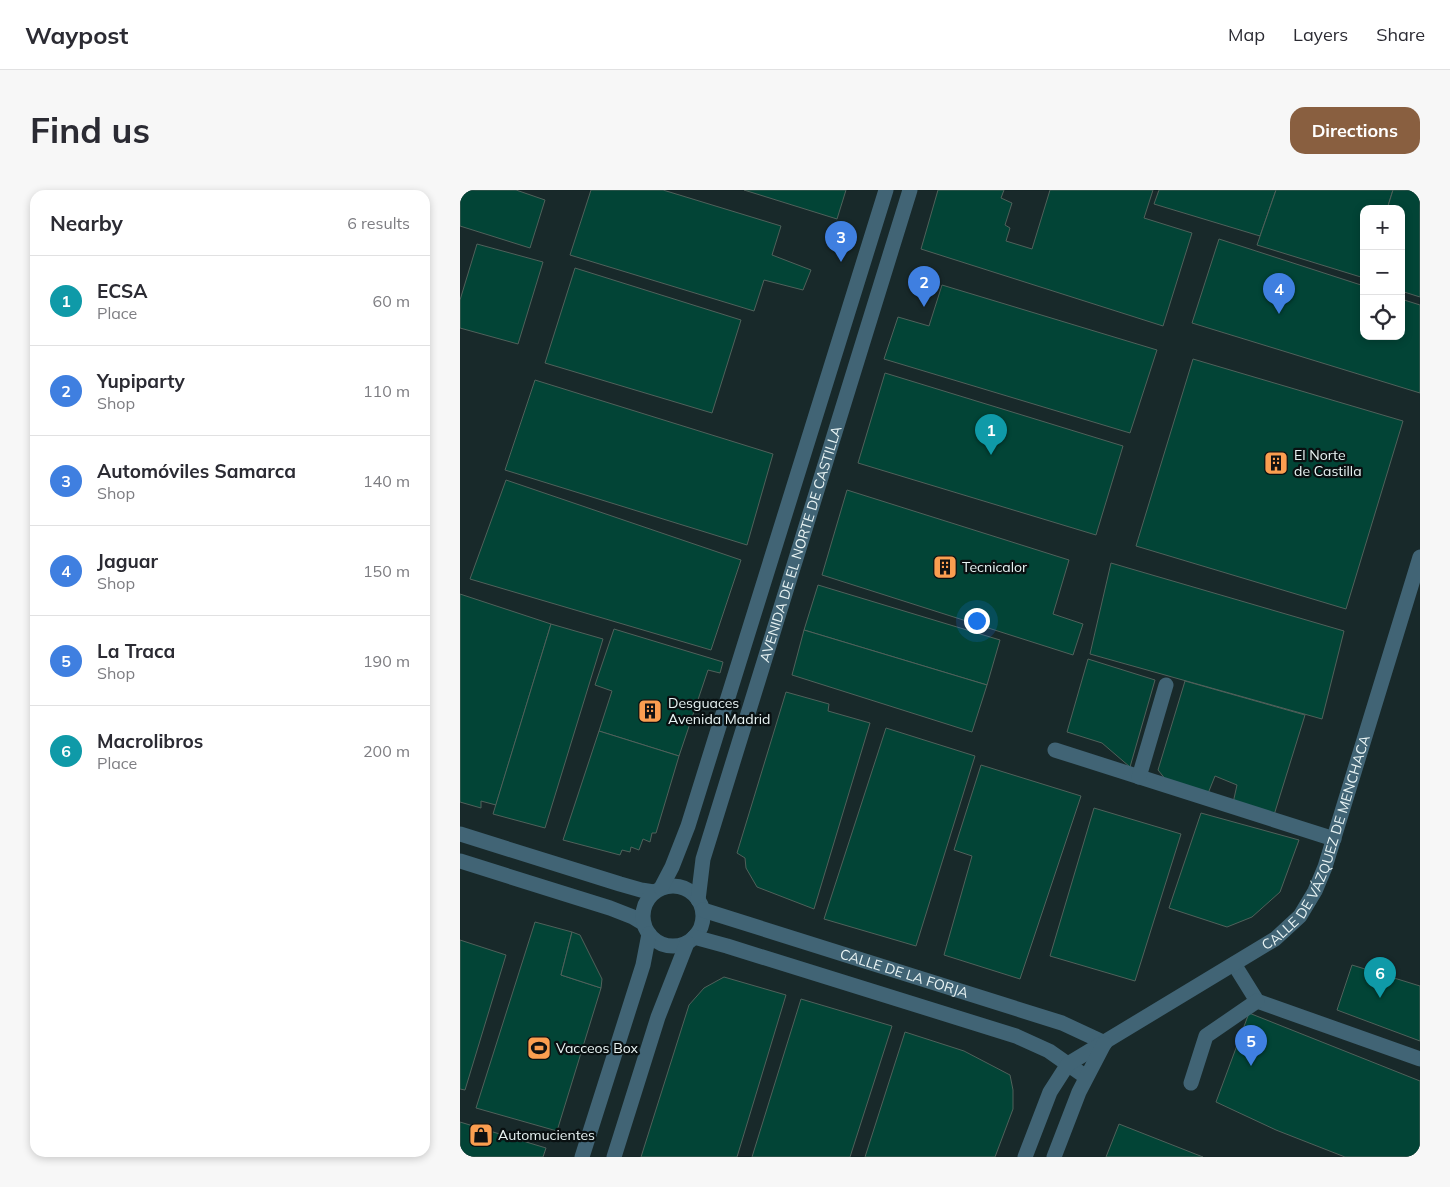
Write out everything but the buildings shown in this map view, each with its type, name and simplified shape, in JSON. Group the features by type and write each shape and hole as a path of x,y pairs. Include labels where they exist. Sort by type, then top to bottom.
{"street":[{"name":"AVENIDA DE EL NORTE DE CASTILLA","path":"582,1157 642,965 646,928 642,919 643,908 647,899 657,890 672,867 688,826 886,190"},
{"name":"AVENIDA DE EL NORTE DE CASTILLA","path":"614,1157 658,1017 690,940 700,929 703,920 700,905 704,859 910,190"},
{"name":"CALLE DE VÁZQUEZ DE MENCHACA","path":"1025,1157 1050,1092 1068,1064 1275,939 1300,916 1315,891 1325,866 1420,558"},
{"path":"1139,777 1166,685"},
{"path":"1056,750 1334,839"},
{"path":"460,834 641,890 657,890 674,885 693,893 700,905"},
{"path":"460,861 633,917 658,942 668,946 677,946 690,940"},
{"name":"CALLE DE LA FORJA","path":"700,905 1062,1023 1105,1043"},
{"name":"CALLE DE LA FORJA","path":"690,940 727,946 1016,1036 1048,1051 1086,1077"},
{"path":"1234,964 1257,1001 1420,1059"},
{"path":"1191,1083 1206,1036 1257,1001"},
{"name":"CALLE DE VÁZQUEZ DE MENCHACA","path":"1054,1157 1079,1092 1105,1043"}],"place":[{"name":"Automóviles Samarca","path":"841,262"},
{"name":"Yupiparty","path":"924,307"},
{"name":"Jaguar","path":"1279,314"},
{"name":"ECSA","path":"991,455"},
{"name":"El Norte de Castilla","path":"1276,463"},
{"name":"Tecnicalor","path":"945,567"},
{"name":"Desguaces Avenida Madrid","path":"650,711"},
{"name":"Macrolibros","path":"1380,998"},
{"name":"Vacceos Box","path":"539,1048"},
{"name":"La Traca","path":"1251,1066"},
{"name":"Automucientes","path":"481,1135"}]}
